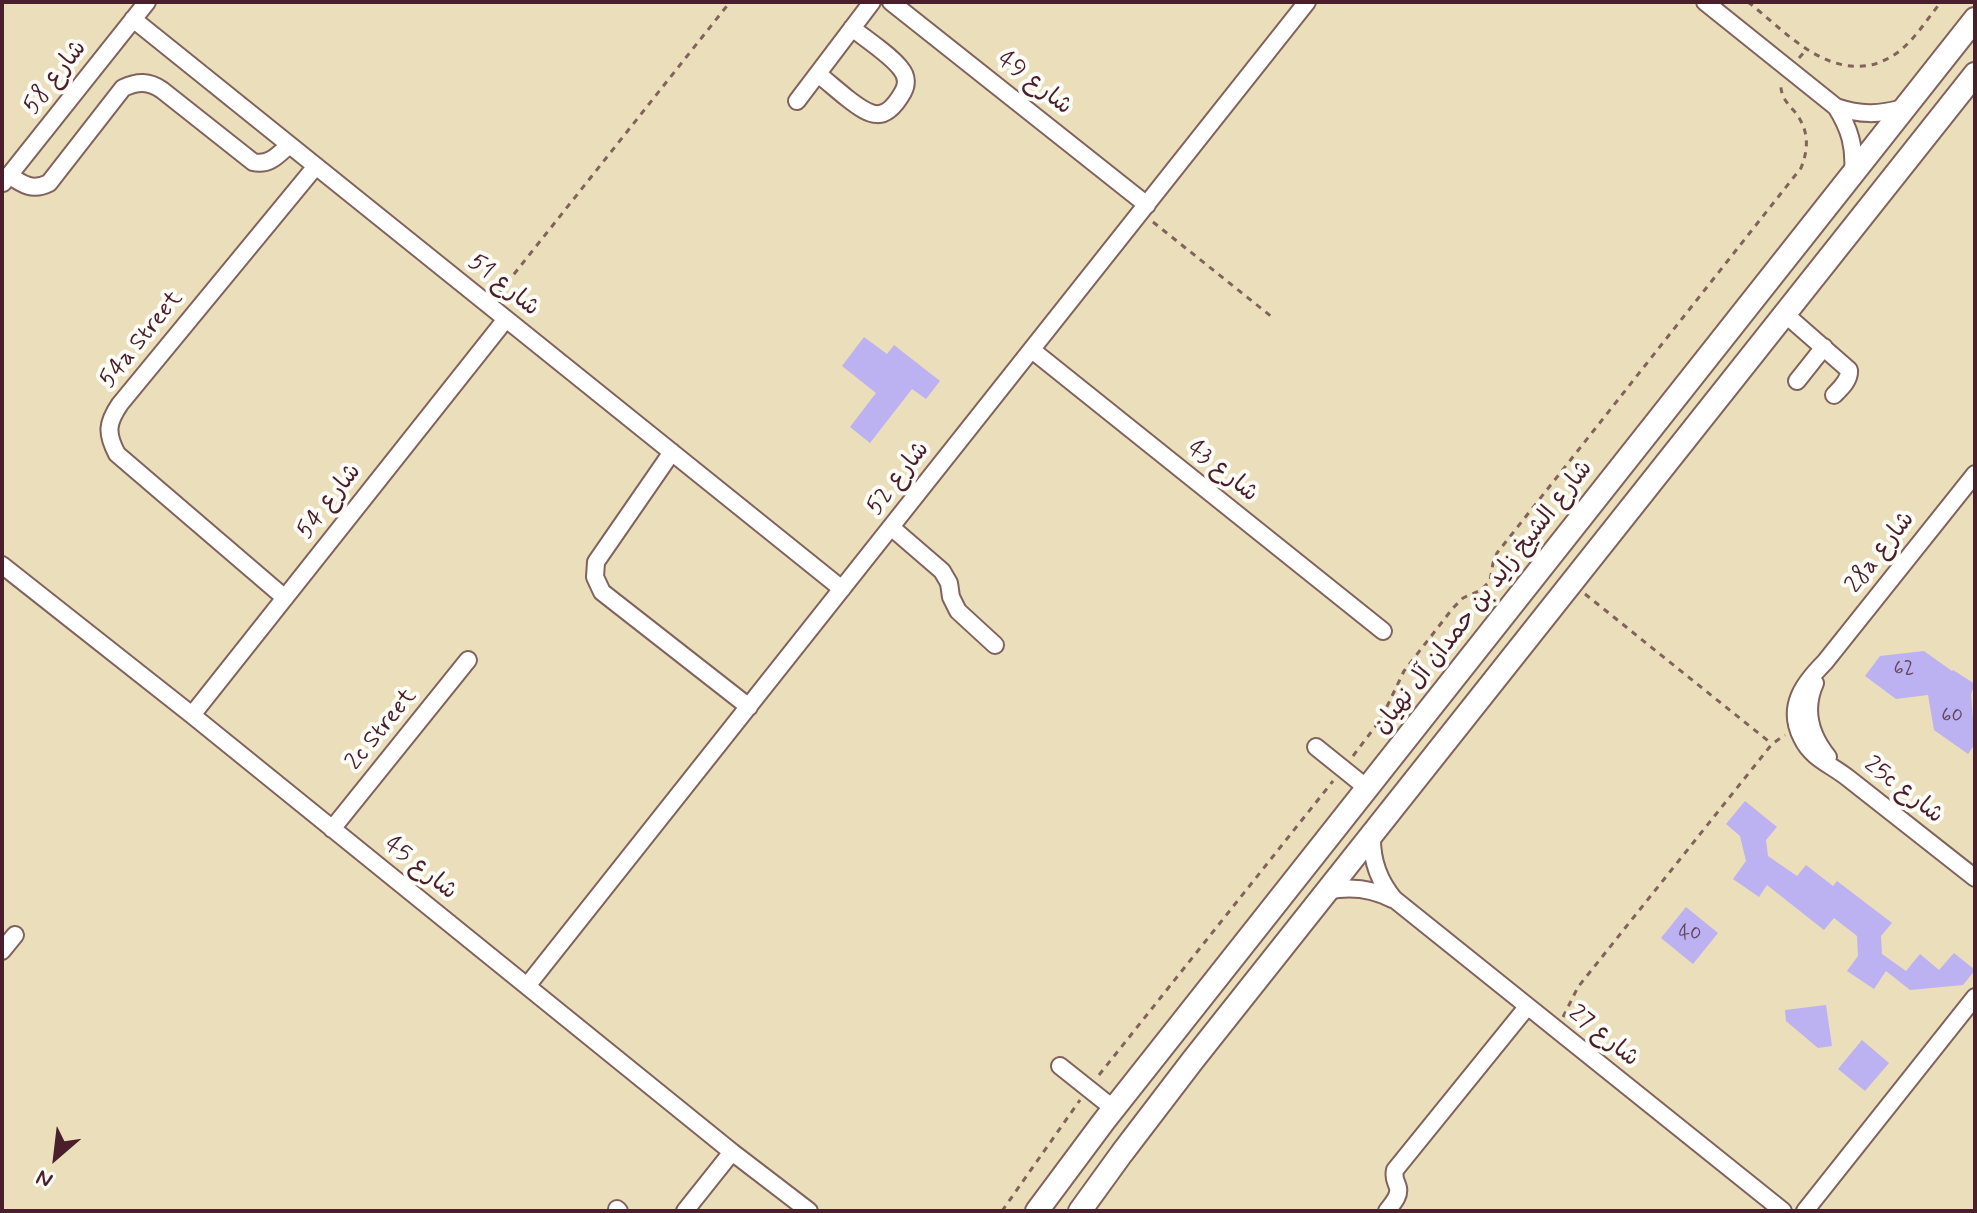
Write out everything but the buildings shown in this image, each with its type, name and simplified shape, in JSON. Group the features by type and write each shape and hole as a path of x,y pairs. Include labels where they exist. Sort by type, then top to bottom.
{"main road":[{"name":"شارع الشيخ زايد بن حمدان آل نهيان","path":"1043,1209 1114,1109 1975,19"},
{"path":"1085,1204 1193,1060 1975,74"},
{"path":"1085,1204 1085,1194 1080,1184 1082,1173 1122,1116 1140,1078"}],"street":[{"name":"شارع 58","path":"5,180 147,2"},
{"path":"797,101 872,2"},
{"name":"شارع 49","path":"891,2 1144,208"},
{"name":"شارع 52","path":"527,986 1307,2"},
{"path":"1707,3 1836,107 1852,138 1853,173"},
{"name":"شارع 51","path":"133,19 842,589"},
{"path":"818,74 872,114 883,113 900,96 906,83 903,70 852,28"},
{"path":"5,180 29,188 40,188 49,183 123,88 132,83 153,84 253,162 268,162 289,145"},
{"path":"1836,107 1870,114 1903,108"},
{"name":"54a Street","path":"285,598 117,454 110,442 109,428 112,415 120,404 316,166"},
{"path":"1785,314 1849,370 1846,381 1834,395"},
{"name":"شارع 54","path":"192,715 506,319"},
{"path":"1797,381 1824,347"},
{"name":"شارع 43","path":"1032,350 1383,631"},
{"path":"672,452 596,562 595,577 602,592 749,707"},
{"name":"28a شارع","path":"1801,718 1798,701 1805,683 1975,474"},
{"path":"891,527 942,571 958,611 995,645"},
{"name":"شارع 45","path":"2,565 809,1211"},
{"name":"2c Street","path":"332,829 468,660"},
{"name":"25c شارع","path":"1801,718 1809,722 1816,742 1839,771 1975,878"},
{"path":"1316,747 1367,788"},
{"name":"شارع 27","path":"1372,834 1376,869 1394,899 1783,1211"},
{"name":"شارع 27","path":"1327,891 1361,888 1394,899"},
{"path":"2,951 15,935"},
{"path":"1805,1211 1975,997"},
{"path":"1392,1204 1398,1190 1393,1177 1395,1170 1527,1007"},
{"path":"1060,1066 1114,1109"},
{"path":"685,1211 732,1152"}],"path":[{"path":"489,305 730,2"},
{"path":"1748,2 1824,60 1843,66 1864,67 1901,51 1941,2"},
{"path":"1002,1211 1089,1089 1381,719 1410,662 1457,602 1487,586 1497,553 1801,168 1806,156 1805,129 1780,91 1782,79 1807,49"},
{"path":"1144,208 1272,317"},
{"path":"1571,583 1772,744"},
{"path":"1559,1032 1566,1009 1578,987 1772,744 1801,718"}]}
